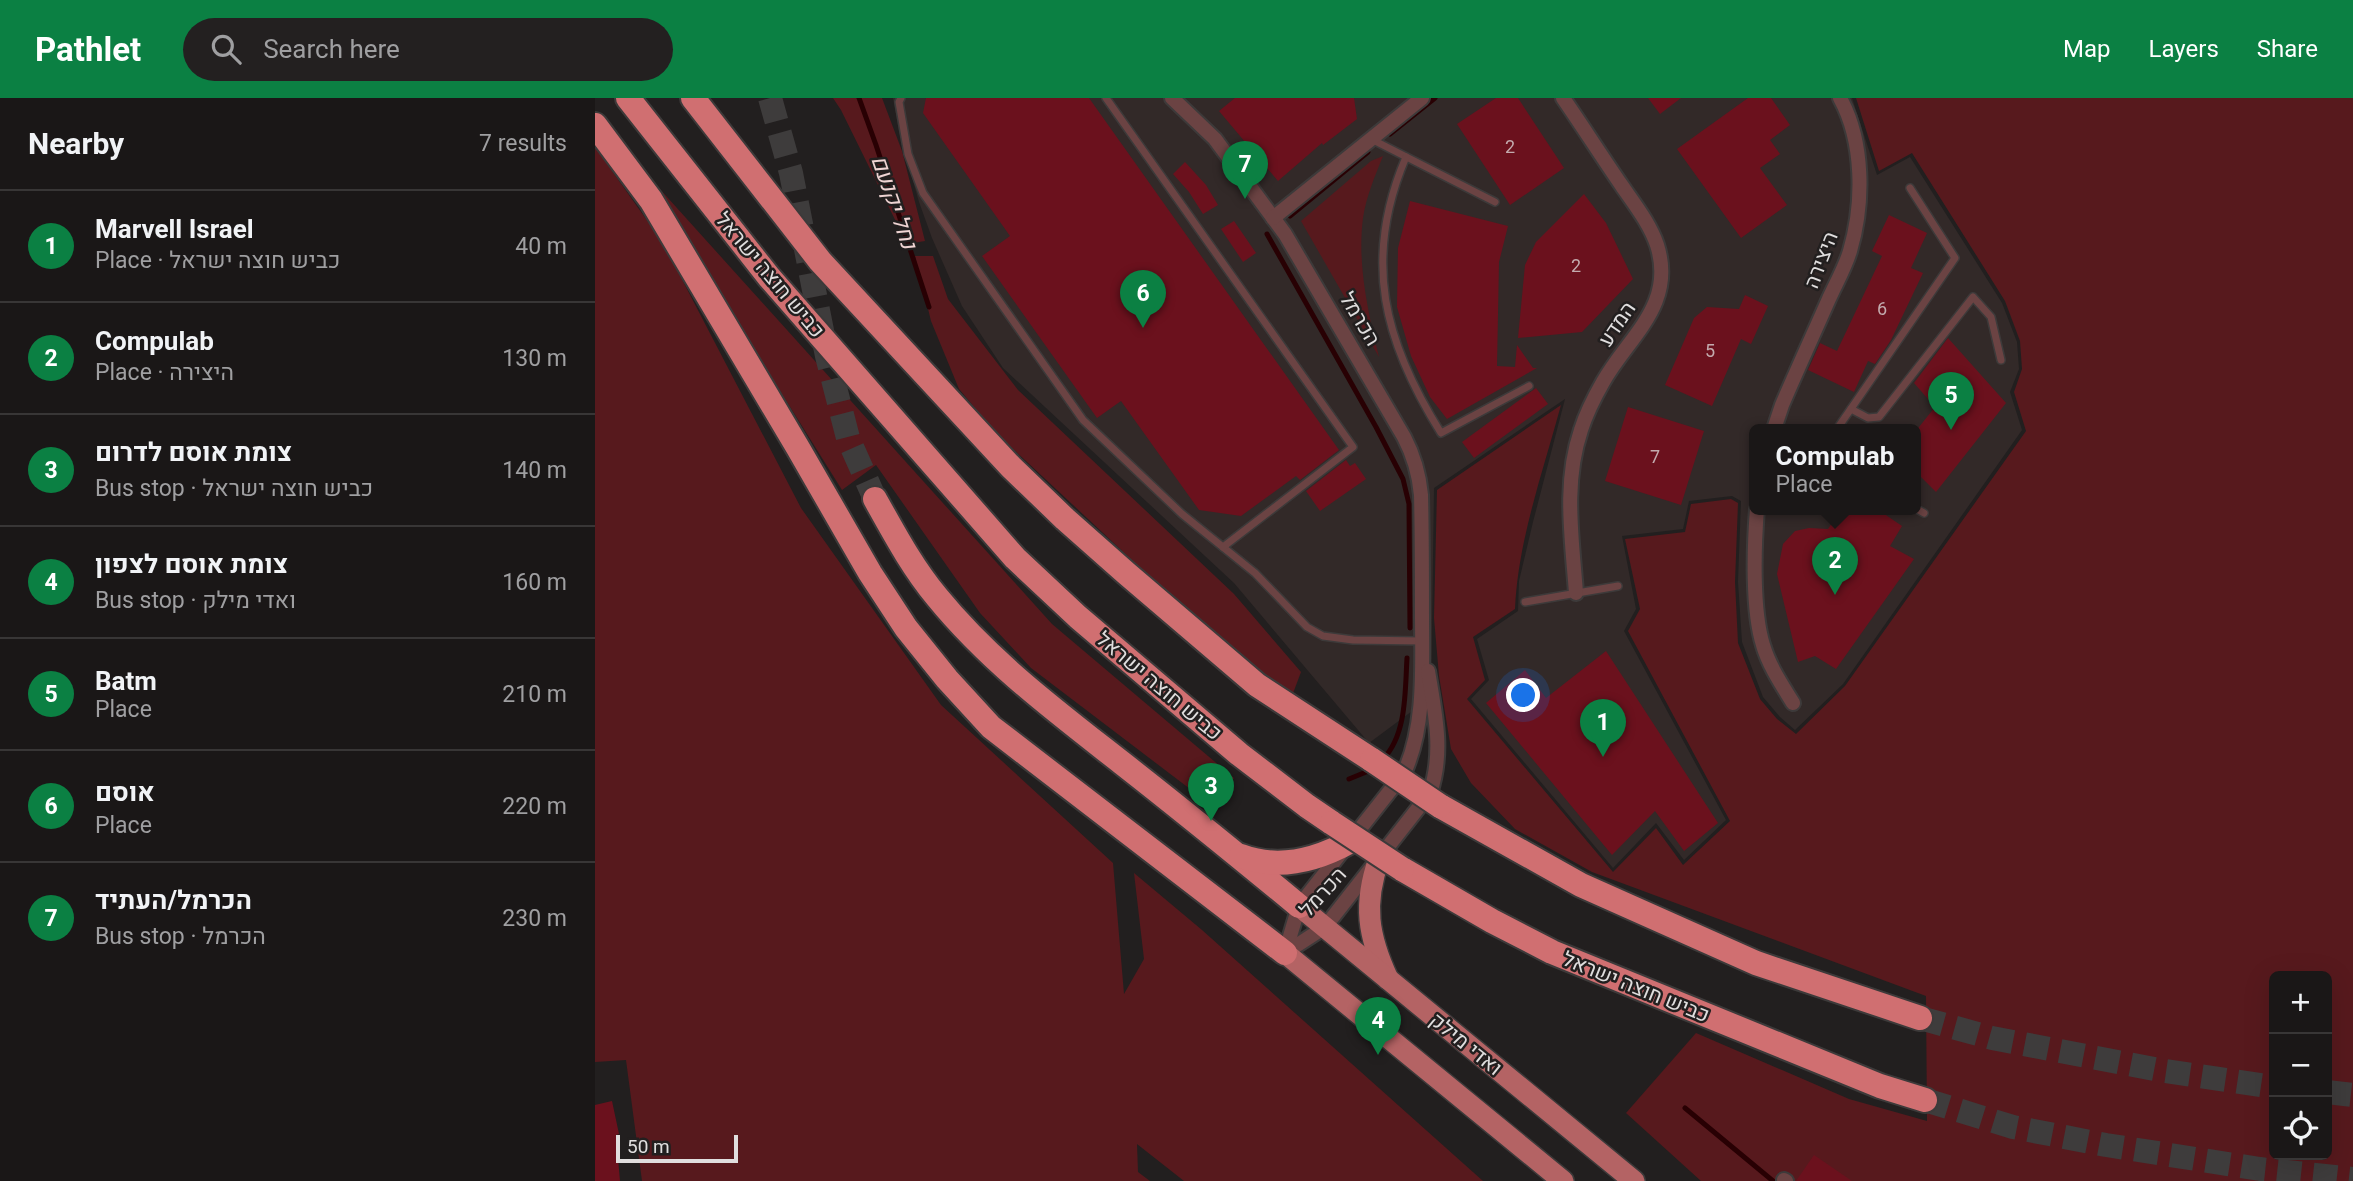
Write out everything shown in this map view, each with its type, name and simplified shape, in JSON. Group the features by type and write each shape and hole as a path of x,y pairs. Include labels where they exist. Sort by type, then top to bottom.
{"highway":[{"name":"כביש חוצה ישראל","path":"628,98 769,277 1015,558 1078,617 1239,754 1307,806 1402,869 1492,922 1552,952 1879,1086 1925,1100"},
{"path":"693,98 820,261 1011,467 1065,519 1257,685 1440,806 1581,885 1756,963 1920,1018"},
{"path":"595,125 651,201 870,573 906,628 947,679 991,727 1285,953"},
{"path":"875,499 902,548 935,596 971,637 1050,706 1299,906"},
{"path":"1237,854 1265,862 1289,862 1324,855 1350,841"}],"main road":[{"path":"1379,859 1369,897 1369,918 1380,961 1389,981"},
{"name":"ואדי מילק","path":"1299,906 1634,1181"},
{"path":"1285,953 1563,1181"}],"street":[{"name":"הכרמל","path":"1173,98 1215,139 1273,218 1387,406 1415,458 1421,495 1422,641 1419,718 1409,761 1404,773 1299,906 1285,953"},
{"path":"1273,218 1422,98"},
{"name":"המדע","path":"1563,98 1646,221 1657,245 1662,270 1660,290 1652,313 1603,382 1581,428 1570,471 1570,514 1576,593"},
{"name":"היצירה","path":"1775,424 1781,405 1849,253 1857,220 1857,150 1847,111 1840,98"},
{"path":"1757,515 1757,606 1762,645 1793,703"},
{"name":"הכרמל","path":"1285,953 1325,927 1430,793 1436,777 1438,740 1422,641"}],"lane":[{"path":"901,98 899,102 908,154 923,193 1083,420 1182,514 1255,573 1307,627 1323,636 1353,640 1422,641"},
{"path":"1106,98 1353,447 1223,547"},
{"path":"1371,139 1495,202"},
{"path":"1406,157 1394,185 1382,256 1384,300 1398,349 1416,394 1440,433 1529,386"},
{"path":"1840,424 1955,258 1910,188"},
{"path":"1851,409 1868,418 1879,417 1973,297 1991,317 2001,360"},
{"path":"1525,602 1618,586"}],"shaded area":[{"path":"833,98 882,98 902,151 925,241 907,244"},
{"path":"893,98 1852,98 1877,175 1910,157 2002,303 2017,342 2019,369 2010,392 2022,430 1843,684 1795,730 1763,697 1742,642 1738,582 1741,501 1732,496 1689,501 1683,529 1622,536 1636,609 1624,631 1726,820 1684,860 1656,823 1613,868 1471,699 1489,680 1477,639 1518,611 1519,581 1565,399 1434,488 1431,697 1369,743 1234,583 1003,368 962,306 919,202 899,132"},
{"path":"1856,98 2353,98 2353,1181 1701,1181 1626,1113 1696,1033 1849,1099 1927,1121 1926,996 1592,872 1515,829 1471,783 1451,749 1439,676 1434,618 1437,490 1561,405 1526,532 1515,609 1473,637 1485,680 1467,699 1613,872 1656,828 1683,865 1730,821 1628,631 1640,609 1625,539 1685,532 1691,504 1731,499 1738,503 1735,582 1738,643 1760,699 1777,719 1796,734 1845,686 2026,431 2014,392 2022,369 2020,341 2005,301 1912,153 1879,171"},
{"path":"595,147 663,243 801,508 941,705 1113,863 1124,994 1144,959 1134,873 1202,930 1483,1181 1184,1181 1137,1144 1138,1172 1150,1181 642,1181 626,1060 595,1062"},
{"path":"1383,156 1366,202 1361,253 1379,357 1301,221 1371,161"},
{"path":"640,167 1052,624 1234,778 1215,808 1031,668 980,613 876,465 842,490"},
{"path":"915,256 933,256 948,299 1018,390 1234,594 1301,672 1292,696 1193,617 997,434 959,389 931,321"}],"building":[{"path":"926,98 1089,98 1339,450 1300,480 1296,476 1241,516 1199,510 1121,401 1097,418 982,256 1010,236 923,113"},
{"path":"1235,98 1354,98 1357,119 1323,145 1322,143 1278,181 1219,111"},
{"path":"1496,98 1518,98 1564,168 1510,205 1457,124"},
{"path":"1648,98 1681,98 1660,114"},
{"path":"1748,98 1771,98 1790,125 1770,140 1780,154 1760,168 1787,205 1741,238 1677,149"},
{"path":"1185,162 1206,185 1218,205 1203,214 1173,174"},
{"path":"1584,194 1606,223 1633,279 1582,332 1518,338 1525,265 1536,242"},
{"path":"1410,201 1508,226 1499,262 1497,366 1515,367 1517,345 1533,368 1537,368 1447,419 1430,397 1411,356 1397,307 1398,248"},
{"path":"1889,215 1927,233 1911,268 1923,273 1891,340 1875,364 1868,361 1854,392 1808,370 1820,343 1837,351 1882,256 1872,251"},
{"path":"1234,221 1256,253 1243,262 1221,229"},
{"path":"1745,295 1768,306 1751,344 1741,339 1712,406 1665,385 1694,318 1707,307 1739,309"},
{"path":"1948,338 2006,403 1936,492 1921,477 1921,424 1935,407 1914,383"},
{"path":"1536,388 1548,404 1474,458 1462,442"},
{"path":"1628,407 1704,431 1681,505 1605,481"},
{"path":"1346,460 1350,466 1355,463 1366,479 1320,511 1306,491"},
{"path":"1837,515 1886,515 1902,526 1890,546 1914,559 1836,669 1815,656 1798,662 1777,574 1783,544 1795,531 1809,528 1828,529"},
{"path":"1606,651 1718,823 1684,851 1655,811 1612,855 1486,703 1525,670 1546,698"},
{"path":"612,1101 619,1134 616,1135 620,1181 595,1181 595,1105"},
{"path":"1814,1155 1852,1181 1796,1181"}],"waterway":[{"name":"נחל יקנעם","path":"859,98 929,307"},
{"path":"1390,134 1435,98"},
{"path":"1290,216 1368,152"},
{"path":"1267,234 1403,479 1409,504 1410,628"},
{"path":"1383,759 1397,738 1401,725 1407,658"},
{"path":"1349,779 1371,770"},
{"name":"נחל יקנעם","path":"1685,1108 1773,1181"}],"tunnel":[{"path":"770,98 791,173 827,356 848,438 875,499"},
{"path":"1920,1018 1992,1038 2165,1071 2269,1086"},
{"path":"2332,1093 2353,1095"},
{"path":"1925,1100 2013,1127 2106,1145 2260,1169 2353,1179"}],"place":[{"name":"הכרמל/העתיד","path":"1245,199"},
{"name":"אוסם","path":"1143,328"},
{"name":"Batm","path":"1951,430"},
{"name":"Compulab","path":"1835,595"},
{"name":"Marvell Israel","path":"1603,757"},
{"name":"צומת אוסם לדרום","path":"1211,821"},
{"name":"צומת אוסם לצפון","path":"1378,1055"}]}
